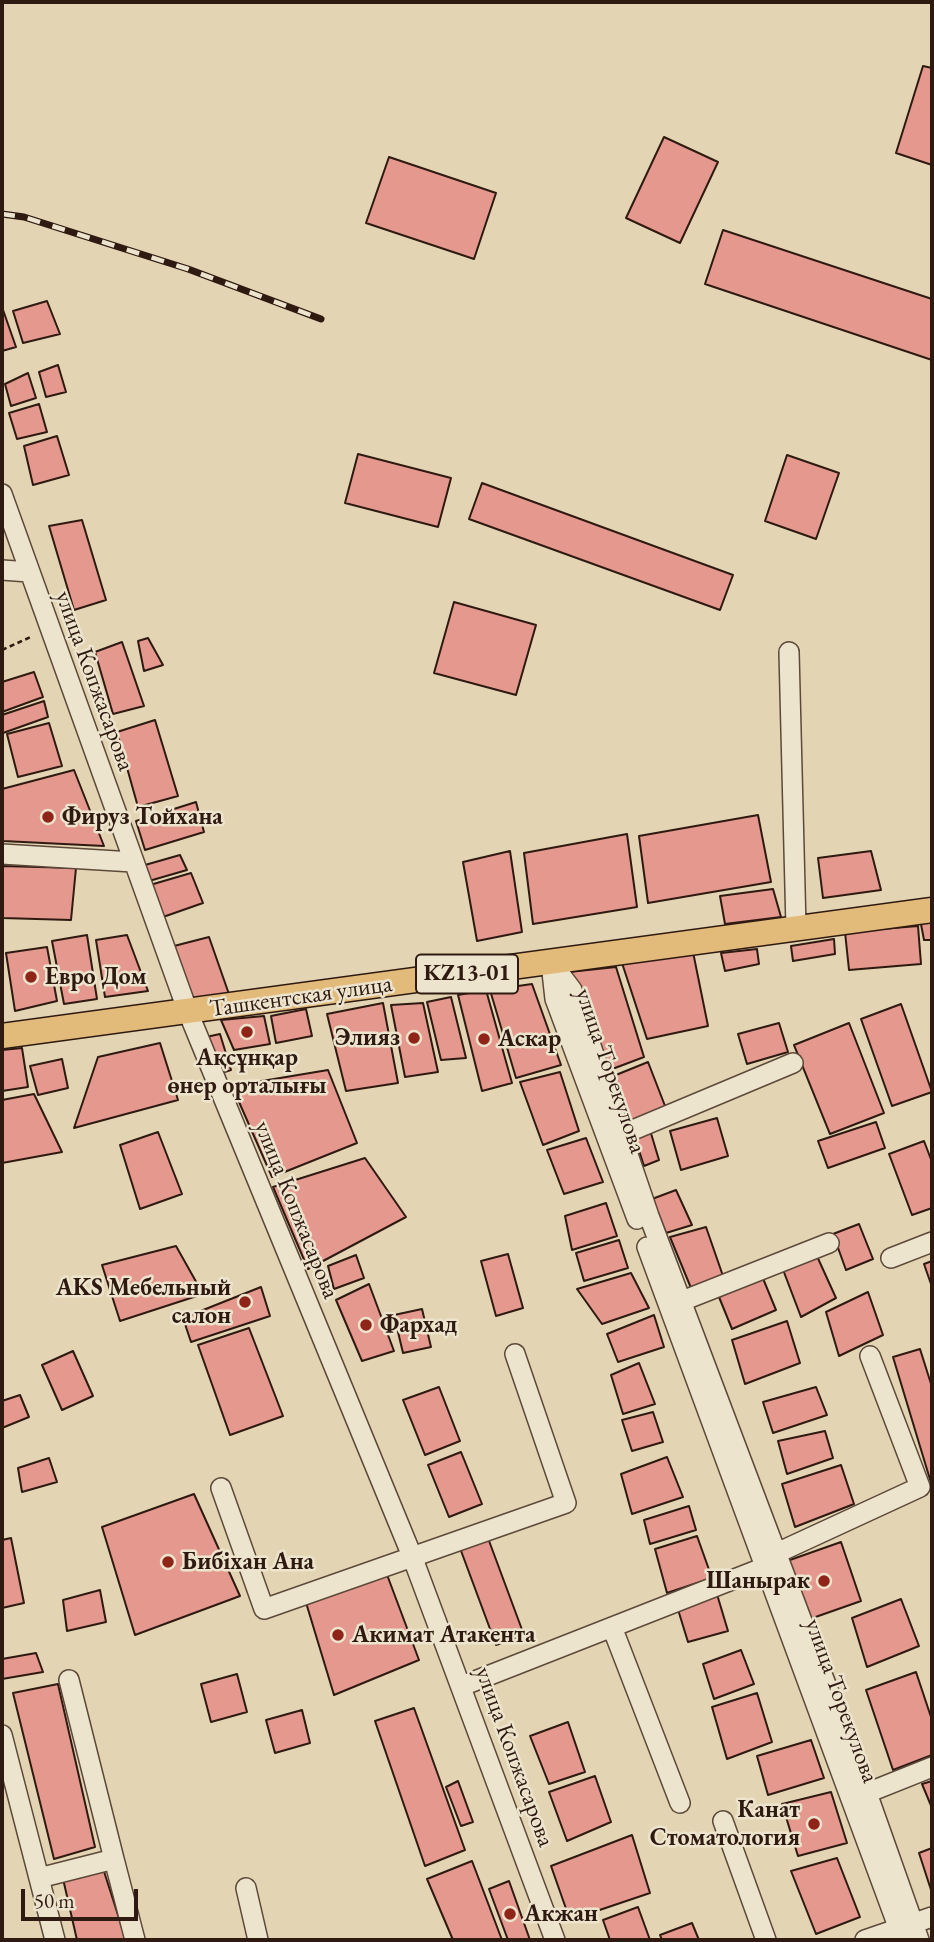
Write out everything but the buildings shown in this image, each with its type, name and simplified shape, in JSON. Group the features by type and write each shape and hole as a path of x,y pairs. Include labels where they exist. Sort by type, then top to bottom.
{"main road":[{"name":"Ташкентская улица","path":"2,1036 932,910"}],"street":[{"name":"улица Копжасарова","path":"2,494 188,1012 412,1556 555,1940"},
{"path":"2,570 29,572"},
{"path":"789,652 796,928"},
{"path":"2,854 133,862"},
{"name":"улица Торекулова","path":"551,962 572,990 771,1560 867,1793 908,1933"},
{"name":"улица Торекулова","path":"551,962 555,999 771,1560 908,1933"},
{"path":"621,1135 793,1063"},
{"path":"891,1258 932,1242"},
{"path":"682,1301 829,1244"},
{"path":"221,1488 264,1609 566,1503 515,1354"},
{"path":"462,1686 771,1560 920,1487 870,1356"},
{"path":"612,1627 680,1803"},
{"path":"69,1680 135,1940"},
{"path":"2,1735 55,1940"},
{"path":"867,1793 932,1767"},
{"path":"723,1821 766,1940"},
{"path":"39,1878 114,1859"},
{"path":"246,1888 258,1940"},
{"path":"865,1940 908,1933 932,1917"}],"path":[{"path":"2,650 49,629"}],"railway":[{"path":"2,214 24,217 188,269 321,319"}],"place":[{"name":"Фируз Тойхана","path":"48,817"},
{"name":"Евро Дом","path":"31,977"},
{"name":"Ақсұнқар өнер орталығы","path":"247,1032"},
{"name":"Элияз","path":"414,1038"},
{"name":"Аскар","path":"484,1039"},
{"name":"AKS Мебельный салон","path":"245,1302"},
{"name":"Фархад","path":"366,1325"},
{"name":"Бибіхан Ана","path":"168,1562"},
{"name":"Шанырак","path":"824,1581"},
{"name":"Акимат Атакента","path":"338,1635"},
{"name":"Канат Стоматология","path":"814,1824"},
{"name":"Акжан","path":"510,1914"}]}
